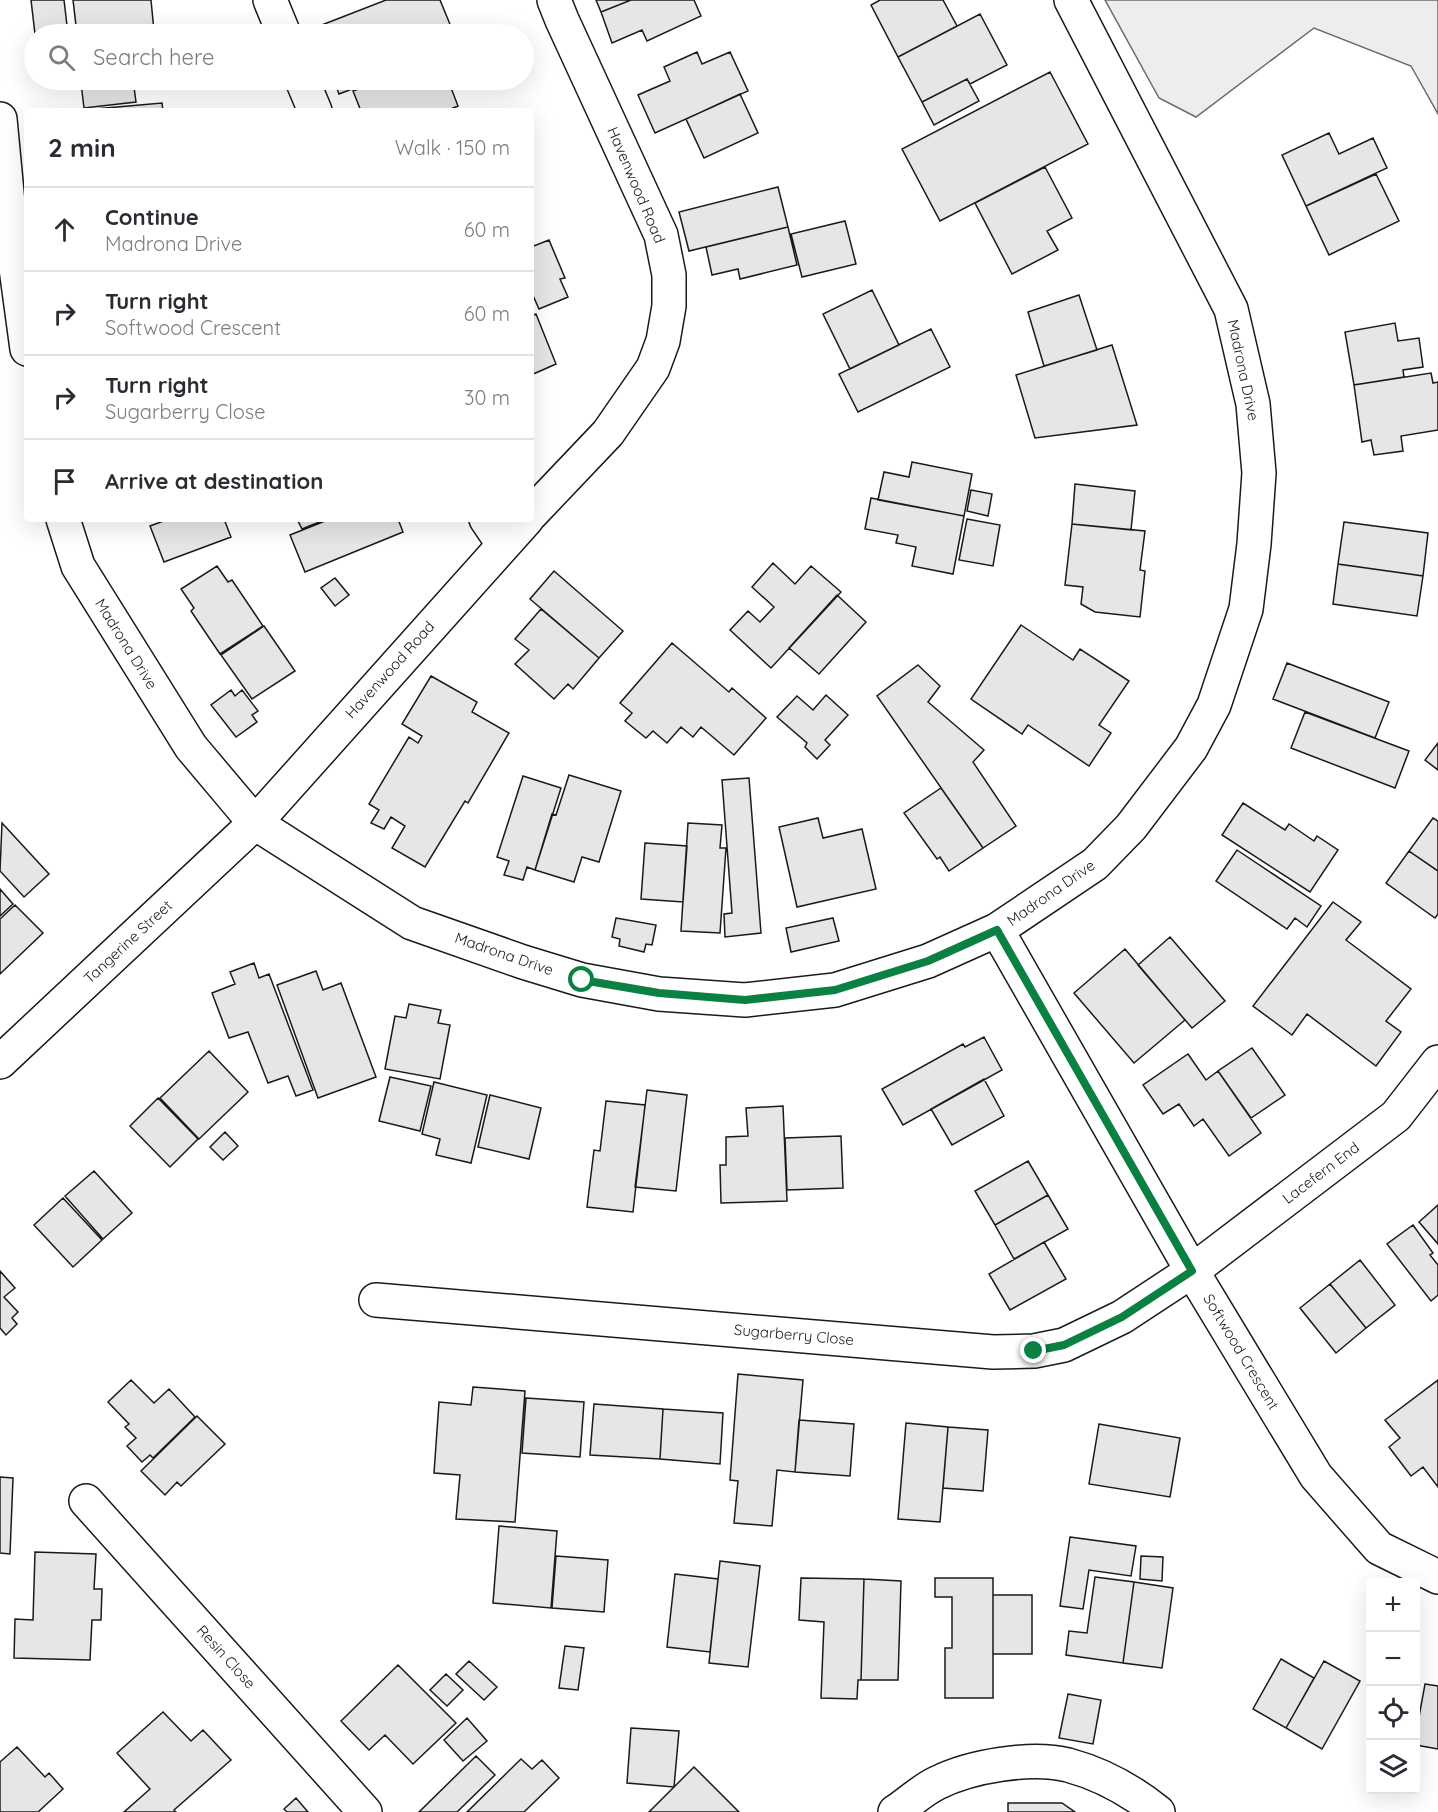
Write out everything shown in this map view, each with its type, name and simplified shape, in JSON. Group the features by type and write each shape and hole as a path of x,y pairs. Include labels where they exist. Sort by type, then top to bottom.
{"street":[{"path":"270,0 280,24"},
{"name":"Havenwood Road","path":"534,511 608,433 653,368 663,341 669,306 669,275 661,235 562,20 555,0"},
{"name":"Madrona Drive","path":"64,522 78,566 191,747 255,823 412,923 582,980 659,993 745,1000 835,990 928,961 997,930 1095,864 1131,827 1191,748 1214,705 1246,609 1254,544 1259,473 1253,404 1231,309 1071,0"},
{"path":"306,90 314,108"},
{"path":"0,119 9,224 24,328"},
{"name":"Havenwood Road","path":"255,823 495,531 519,522"},
{"name":"Tangerine Street","path":"0,1062 255,823"},
{"name":"Softwood Crescent","path":"997,930 1192,1271 1316,1476 1379,1548 1438,1577"},
{"name":"Lacefern End","path":"1192,1271 1396,1116 1438,1062"},
{"name":"Sugarberry Close","path":"376,1300 993,1352 1034,1351 1064,1345 1122,1317 1192,1271"},
{"name":"Resin Close","path":"87,1501 365,1812"},
{"path":"895,1812 936,1783 982,1766 1032,1762 1067,1765 1109,1780 1158,1812"}],"shaded area":[{"path":"1105,0 1438,0 1438,114 1411,66 1314,28 1196,117 1159,98"}],"building":[{"path":"31,0 64,0 67,24 34,24"},
{"path":"73,0 151,0 153,24 76,24"},
{"path":"386,0 440,0 450,24 324,24"},
{"path":"596,0 631,0 601,12"},
{"path":"631,0 694,0 701,16 647,41 642,30 612,43 601,12"},
{"path":"880,0 943,0 957,26 898,57 871,5"},
{"path":"980,14 1007,65 970,84 967,79 922,102 898,57"},
{"path":"697,52 702,64 730,52 748,91 655,133 638,95 670,81 664,67"},
{"path":"1050,72 1088,144 940,221 902,149"},
{"path":"967,79 979,101 934,125 922,102"},
{"path":"82,90 134,90 136,102 84,108"},
{"path":"338,90 350,90 339,94"},
{"path":"452,90 458,106 453,108 360,108 353,91"},
{"path":"740,94 758,133 704,158 686,119"},
{"path":"162,103 163,108 106,108"},
{"path":"1329,133 1339,154 1373,138 1387,168 1306,206 1282,155"},
{"path":"1045,167 1072,218 1047,231 1058,250 1012,274 975,203"},
{"path":"1376,174 1399,221 1329,255 1306,206"},
{"path":"778,187 788,227 689,251 679,212"},
{"path":"845,221 856,264 802,277 791,234"},
{"path":"788,227 797,265 740,279 738,269 712,275 706,247"},
{"path":"549,240 565,278 560,279 568,297 539,309 534,298 534,246"},
{"path":"872,290 899,345 850,369 823,314"},
{"path":"1079,295 1097,350 1044,366 1028,312"},
{"path":"536,314 556,364 534,374 534,315"},
{"path":"1395,323 1398,341 1419,338 1423,367 1403,370 1404,377 1354,385 1345,332"},
{"path":"931,329 950,367 858,412 839,374"},
{"path":"1112,345 1137,425 1035,438 1016,375"},
{"path":"1431,373 1433,383 1438,382 1438,430 1401,436 1403,451 1374,455 1371,440 1362,442 1354,385"},
{"path":"912,462 972,474 964,516 878,500 884,472 909,477"},
{"path":"1075,484 1135,491 1131,530 1072,524"},
{"path":"971,490 992,494 988,516 967,511"},
{"path":"871,498 964,516 953,574 912,566 916,547 896,543 898,535 865,529"},
{"path":"967,519 1000,525 993,566 959,560"},
{"path":"161,522 225,522 231,537 164,562 150,526"},
{"path":"298,522 320,522 302,529"},
{"path":"322,522 399,522 403,532 305,572 290,535"},
{"path":"1344,522 1428,533 1423,576 1338,564"},
{"path":"1072,524 1145,531 1140,570 1145,571 1140,617 1095,612 1081,604 1083,587 1065,585"},
{"path":"773,563 795,584 811,566 841,592 771,668 730,630 748,611 760,622 774,607 752,587"},
{"path":"1338,564 1423,576 1417,616 1333,604"},
{"path":"217,566 228,582 232,580 263,626 220,654 191,611 194,608 181,589"},
{"path":"554,571 623,631 599,658 530,599"},
{"path":"335,578 349,595 335,606 321,588"},
{"path":"837,595 866,622 819,674 789,648"},
{"path":"541,609 599,658 573,689 568,684 554,699 515,664 529,650 515,639"},
{"path":"1021,625 1073,660 1080,649 1129,681 1099,725 1111,733 1089,766 1028,725 1022,734 971,699"},
{"path":"264,626 295,671 252,699 221,655"},
{"path":"672,643 729,692 732,688 766,718 734,755 701,727 693,737 681,727 667,743 653,731 646,738 625,721 632,713 620,703"},
{"path":"1287,663 1389,702 1375,738 1273,699"},
{"path":"918,665 940,686 928,702 984,750 973,762 1016,826 983,848 877,696"},
{"path":"431,676 477,702 472,712 509,733 468,803 465,801 425,867 392,848 405,826 391,817 384,829 371,823 379,810 369,804 409,737 418,743 422,736 402,724"},
{"path":"231,690 235,696 242,690 258,711 252,715 257,722 236,737 211,705"},
{"path":"826,695 848,715 825,740 830,745 817,759 805,747 807,743 777,717 797,696 813,710"},
{"path":"1305,712 1409,751 1395,788 1291,748"},
{"path":"1438,743 1438,770 1425,760"},
{"path":"569,775 621,791 599,862 582,857 574,882 535,870 552,814 556,815"},
{"path":"523,776 561,788 535,870 527,867 523,880 504,875 509,861 497,857"},
{"path":"749,778 761,933 725,937 724,914 732,913 722,780"},
{"path":"941,788 983,848 949,871 940,857 937,859 904,813"},
{"path":"1243,803 1285,830 1289,824 1314,841 1317,836 1338,850 1310,892 1222,835"},
{"path":"818,818 823,838 862,829 876,889 797,907 779,827"},
{"path":"1433,818 1438,821 1438,871 1409,851"},
{"path":"2,823 49,874 24,897 0,871"},
{"path":"688,823 722,825 720,848 726,848 720,933 681,931"},
{"path":"645,843 687,846 683,902 641,899"},
{"path":"1237,850 1321,906 1307,927 1295,918 1287,929 1216,881"},
{"path":"1409,851 1438,871 1438,914 1435,918 1386,883"},
{"path":"0,889 13,904 0,916"},
{"path":"1333,902 1361,922 1346,940 1411,989 1386,1021 1401,1032 1376,1066 1307,1014 1292,1035 1253,1006"},
{"path":"15,905 43,933 0,974 0,919"},
{"path":"616,918 656,925 652,945 646,944 644,952 619,946 620,939 612,937"},
{"path":"833,918 839,941 791,952 786,928"},
{"path":"1170,937 1225,1001 1192,1028 1138,965"},
{"path":"1125,949 1185,1020 1134,1063 1074,993"},
{"path":"254,963 259,978 269,974 313,1090 296,1096 288,1076 268,1083 248,1032 229,1038 212,993 235,984 230,972"},
{"path":"316,971 323,990 341,983 376,1077 318,1098 277,985"},
{"path":"409,1004 441,1010 438,1023 450,1025 440,1079 385,1069 395,1016 406,1018"},
{"path":"984,1037 1002,1070 903,1125 882,1089 963,1044 965,1047"},
{"path":"1252,1048 1285,1095 1251,1118 1218,1071"},
{"path":"209,1051 248,1092 199,1139 160,1098"},
{"path":"1188,1054 1206,1080 1218,1071 1261,1133 1229,1156 1203,1119 1194,1126 1179,1104 1163,1114 1143,1085"},
{"path":"390,1077 431,1086 420,1131 379,1121"},
{"path":"984,1079 1004,1116 952,1145 931,1109"},
{"path":"434,1082 487,1095 471,1163 436,1155 440,1139 422,1134"},
{"path":"647,1090 687,1095 676,1191 635,1187"},
{"path":"490,1095 541,1108 529,1159 478,1147"},
{"path":"158,1098 198,1139 170,1167 130,1126"},
{"path":"606,1101 645,1105 633,1212 587,1207 594,1150 600,1151"},
{"path":"783,1106 787,1201 721,1203 720,1165 726,1165 726,1137 748,1136 746,1108"},
{"path":"225,1132 238,1146 223,1160 210,1147"},
{"path":"841,1136 843,1188 787,1190 785,1138"},
{"path":"1028,1161 1048,1195 995,1225 975,1191"},
{"path":"94,1171 132,1213 103,1239 65,1196"},
{"path":"1048,1195 1068,1229 1014,1259 995,1225"},
{"path":"63,1198 102,1240 73,1267 34,1225"},
{"path":"1438,1205 1438,1244 1419,1222"},
{"path":"1413,1225 1433,1253 1430,1255 1438,1265 1438,1295 1431,1301 1387,1244"},
{"path":"1044,1242 1066,1279 1010,1310 989,1274"},
{"path":"1360,1260 1395,1305 1366,1328 1330,1284"},
{"path":"0,1271 15,1288 4,1297 18,1312 12,1318 17,1324 6,1335 0,1328"},
{"path":"1330,1284 1366,1328 1336,1353 1300,1308"},
{"path":"738,1374 803,1380 795,1472 777,1470 772,1526 734,1523 738,1481 730,1480"},
{"path":"131,1380 154,1403 169,1389 195,1417 153,1458 150,1455 142,1462 127,1446 136,1438 125,1427 129,1424 108,1402"},
{"path":"1438,1380 1438,1487 1423,1467 1411,1476 1389,1447 1400,1438 1385,1420"},
{"path":"473,1387 525,1391 515,1522 456,1519 460,1475 434,1473 439,1402 471,1405"},
{"path":"526,1398 584,1402 580,1457 522,1453"},
{"path":"594,1404 663,1409 660,1459 590,1455"},
{"path":"663,1409 723,1413 720,1464 660,1459"},
{"path":"197,1416 225,1444 181,1486 177,1482 165,1495 141,1471"},
{"path":"799,1420 854,1424 850,1476 795,1472"},
{"path":"906,1423 948,1427 940,1522 898,1519"},
{"path":"1099,1424 1180,1438 1170,1497 1089,1484"},
{"path":"948,1427 988,1430 983,1491 943,1488"},
{"path":"0,1477 13,1478 10,1554 0,1553"},
{"path":"499,1526 557,1531 551,1608 493,1603"},
{"path":"1070,1537 1136,1546 1131,1576 1089,1570 1083,1609 1060,1606"},
{"path":"35,1552 96,1554 94,1589 102,1589 101,1620 92,1620 90,1660 14,1658 15,1619 33,1620"},
{"path":"556,1556 608,1560 604,1612 552,1608"},
{"path":"1141,1556 1163,1557 1162,1581 1140,1579"},
{"path":"720,1561 760,1566 748,1667 709,1663"},
{"path":"675,1574 718,1579 710,1652 667,1647"},
{"path":"1095,1577 1134,1582 1123,1663 1066,1655 1069,1631 1087,1633"},
{"path":"801,1578 864,1579 861,1680 858,1680 857,1699 821,1698 824,1622 799,1620"},
{"path":"935,1578 993,1578 993,1698 945,1698 945,1648 952,1648 952,1597 935,1597"},
{"path":"864,1579 901,1581 898,1680 861,1680"},
{"path":"1134,1582 1173,1588 1162,1668 1123,1663"},
{"path":"993,1595 1032,1595 1032,1654 993,1654"},
{"path":"565,1646 584,1648 578,1690 559,1688"},
{"path":"1281,1659 1314,1678 1286,1728 1253,1709"},
{"path":"469,1661 497,1687 484,1700 456,1674"},
{"path":"1324,1661 1360,1681 1322,1749 1286,1728"},
{"path":"398,1665 456,1723 413,1764 385,1735 369,1750 341,1721"},
{"path":"446,1674 463,1690 447,1706 430,1690"},
{"path":"1425,1684 1438,1686 1438,1749 1420,1746 1420,1711"},
{"path":"1068,1694 1101,1700 1093,1744 1059,1738"},
{"path":"163,1712 191,1741 203,1730 231,1760 174,1810 176,1812 124,1812 150,1789 117,1753"},
{"path":"467,1718 487,1741 463,1761 444,1740"},
{"path":"631,1728 679,1731 674,1787 627,1783"},
{"path":"17,1747 45,1777 49,1773 63,1789 38,1812 0,1812 0,1762"},
{"path":"476,1756 495,1775 457,1812 419,1812"},
{"path":"521,1759 532,1769 542,1760 559,1778 524,1812 467,1812"},
{"path":"694,1767 739,1812 649,1812"},
{"path":"296,1798 308,1812 287,1812 284,1809"},
{"path":"1008,1803 1062,1803 1075,1812 1008,1812"}],"route":[{"path":"582,980 659,993 745,1000 835,990 928,961 997,930 1192,1271 1122,1317 1064,1345 1034,1351"}]}
